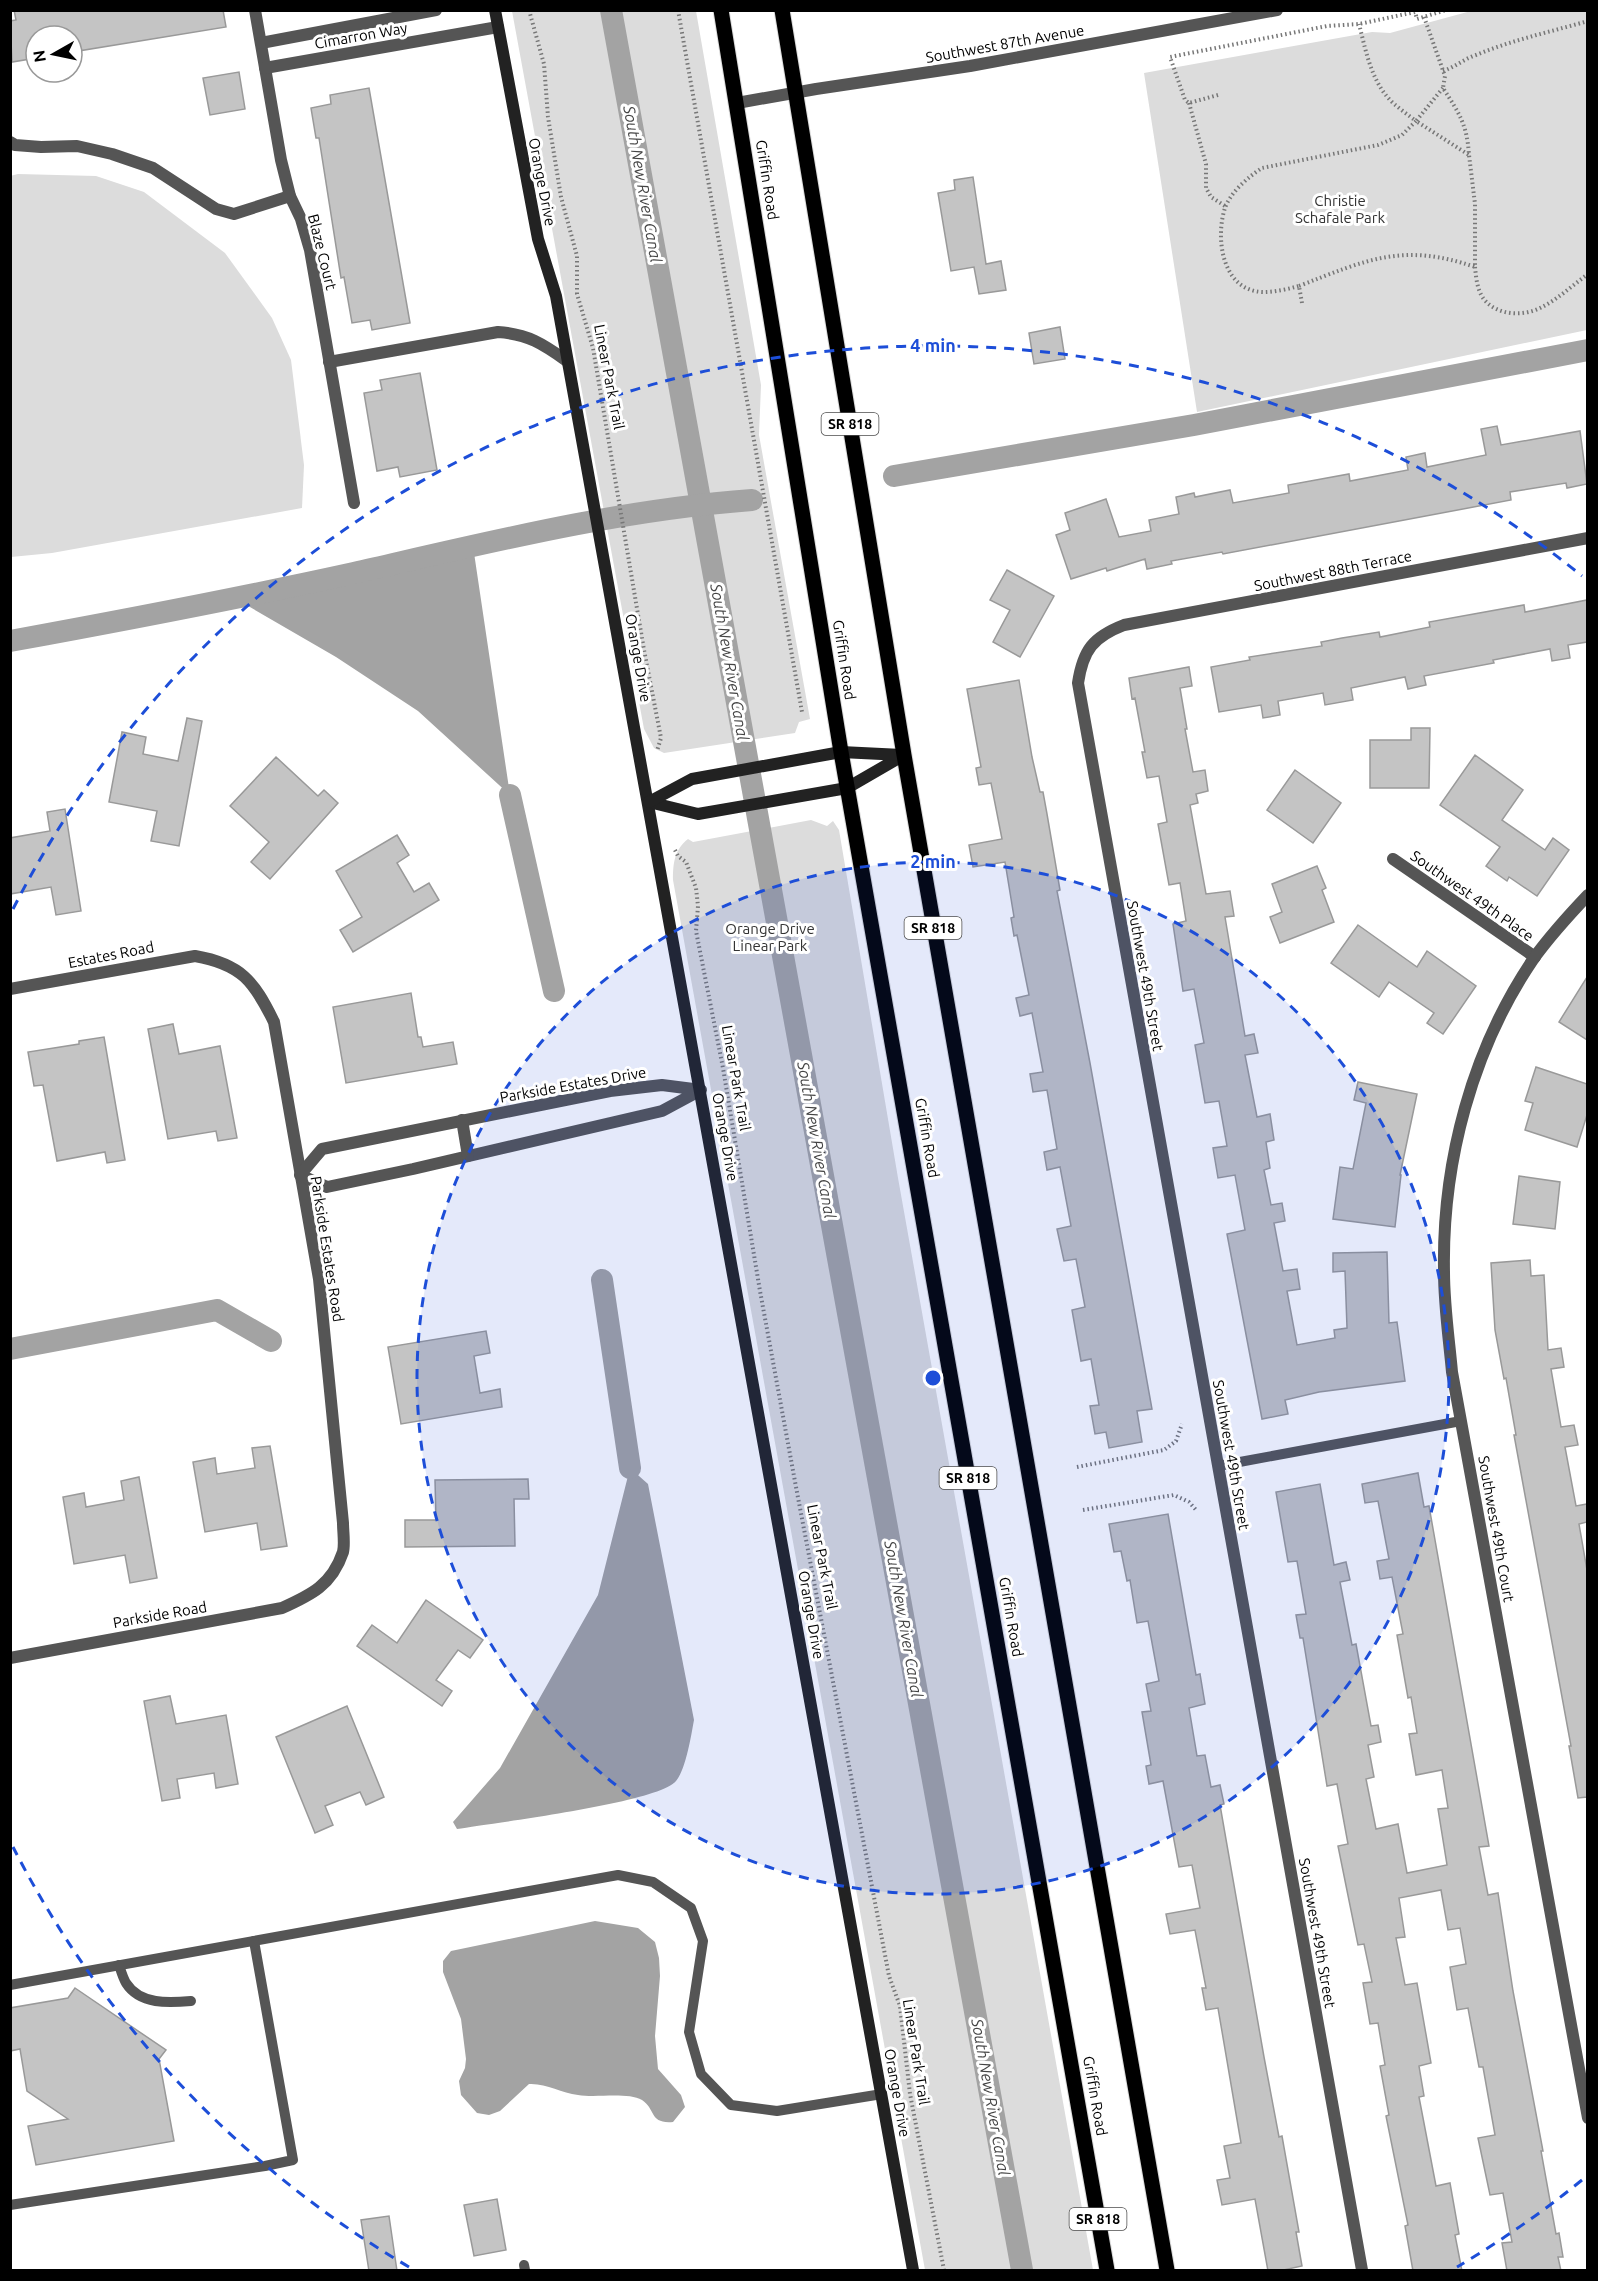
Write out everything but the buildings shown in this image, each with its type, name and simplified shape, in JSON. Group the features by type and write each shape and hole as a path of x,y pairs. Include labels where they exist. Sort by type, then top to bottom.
{"main road":[{"name":"Griffin Road","path":"721,10 847,788 1107,2271"},
{"name":"SR 818","path":"782,10 903,755 1167,2271"}],"street":[{"name":"Blaze Court","path":"255,10 281,160 290,196 301,219 310,250 354,503"},
{"name":"Cimarron Way","path":"261,43 436,10"},
{"name":"Orange Drive","path":"495,10 538,239 556,296 914,2271"},
{"name":"Southwest 87th Avenue","path":"737,103 970,66 1277,10"},
{"name":"Cimarron Way","path":"265,68 498,27"},
{"path":"10,142 15,145 41,147 77,146 112,154 153,168 216,209 234,214 290,196"},
{"path":"329,362 498,332 516,333 539,341 567,361"},
{"name":"Southwest 88th Terrace","path":"1090,646 1100,636 1124,625 1587,538"},
{"name":"Southwest 49th Street","path":"1090,646 1080,667 1078,683 1083,722 1362,2271"},
{"path":"649,802 692,779 841,752 903,755"},
{"path":"649,802 698,814 847,788 903,755"},
{"name":"Southwest 49th Place","path":"1393,860 1535,957"},
{"name":"Southwest 49th Court","path":"1587,896 1535,957 1504,1008 1480,1062 1462,1122 1448,1183 1444,1272 1452,1372 1587,2118"},
{"name":"Estates Road","path":"10,989 175,958 195,956 218,960"},
{"name":"Parkside Estates Road","path":"218,960 239,971 261,994 274,1022 319,1279 343,1523 343,1550 330,1576 312,1594"},
{"name":"Parkside Estates Drive","path":"300,1175 322,1149 610,1091 662,1085 701,1090"},
{"path":"300,1175 327,1187 617,1123 662,1111 701,1090"},
{"path":"462,1120 468,1156"},
{"name":"Parkside Road","path":"10,1658 282,1608 312,1594"}],"lane":[{"path":"1218,1466 1461,1421"},
{"path":"10,1985 618,1875 653,1882 691,1908 704,1941 689,2032 701,2074 730,2105 777,2111 882,2094"},
{"path":"10,2205 293,2160 254,1941"},
{"path":"119,1965 126,1984 142,1998 168,2003 191,2001"}],"path":[{"name":"Linear Park Trail","path":"529,10 544,64 548,117 561,197 577,256 577,294 593,348 661,738 657,748"},
{"path":"678,10 802,712"},
{"path":"1225,206 1211,197 1206,188 1206,164 1189,103 1185,100 1170,57 1327,26 1359,24 1415,12 1417,19 1446,10"},
{"path":"1424,17 1445,76 1443,88 1416,121 1402,135 1378,145 1262,168 1252,174 1225,206 1220,232 1222,254 1227,271 1245,287 1261,292 1299,286 1358,263 1408,255 1447,257 1475,267"},
{"path":"1443,71 1457,66 1474,55 1587,21"},
{"path":"1359,24 1369,64 1392,102 1416,121 1469,155"},
{"path":"1443,88 1468,133 1475,204 1475,267 1477,285 1483,298 1494,308 1508,313 1524,313 1542,307 1587,274"},
{"path":"1189,103 1218,95"},
{"path":"1299,286 1302,303"},
{"name":"Linear Park Trail","path":"675,852 687,862 696,888 698,906 696,931 723,1068 760,1291 889,1976 900,2006 910,2094 944,2271"},
{"path":"1077,1467 1164,1450 1176,1441 1182,1424"},
{"path":"1083,1510 1174,1495 1189,1502 1197,1511"}],"green space":[{"path":"512,11 696,11 761,385 759,435 810,719 799,722 795,733 664,753 654,748 644,729"},
{"name":"Christie Schafale Park","path":"1471,11 1587,11 1587,330 1197,412 1144,73 1372,32 1390,33"},
{"path":"18,174 96,176 144,192 225,253 272,318 291,360 304,465 302,508 52,553 11,557 10,176"},
{"name":"Orange Drive Linear Park","path":"811,820 827,826 833,821 839,830 898,1178 1093,2270 925,2270 673,880 675,858 683,843 688,839 693,842"}],"shaded area":[{"path":"473,546 510,795 418,711 336,657 236,599"},
{"path":"630,1468 648,1484 694,1720 688,1752 680,1776 663,1789 639,1797 573,1811 457,1829 453,1822 500,1768 598,1595"},
{"path":"595,1921 638,1928 655,1942 660,1976 655,2036 658,2069 681,2095 685,2107 673,2122 665,2122 656,2118 642,2100 636,2098 578,2095 529,2084 500,2111 489,2115 477,2113 461,2095 459,2081 466,2059 461,2019 443,1972 443,1961 451,1951"}],"waterway":[{"name":"South New River Canal","path":"611,10 1022,2270"},
{"path":"894,476 1194,425 1588,350"},
{"path":"10,641 268,591 552,529 651,511 752,500"},
{"path":"510,795 554,991"},
{"path":"602,1280 630,1468"},
{"path":"10,1349 217,1310 271,1341"}]}
